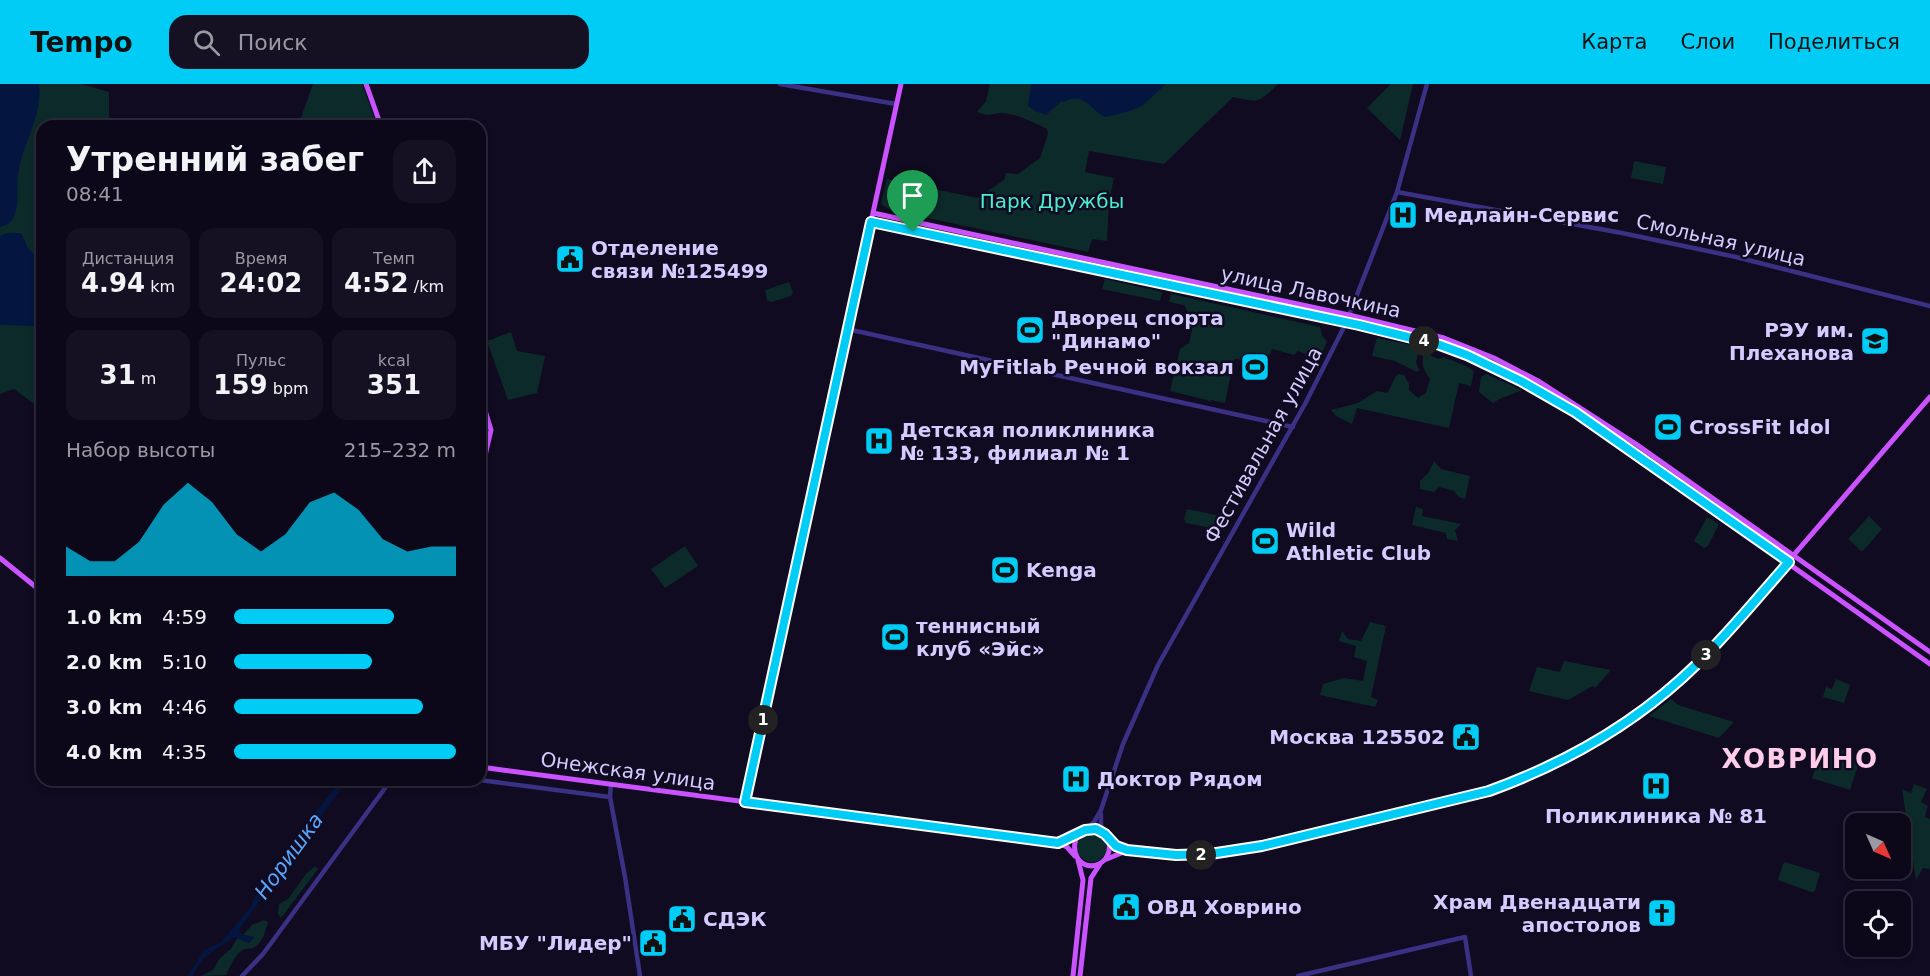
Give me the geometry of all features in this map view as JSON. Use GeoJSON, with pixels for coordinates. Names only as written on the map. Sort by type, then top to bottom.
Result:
{"type":"FeatureCollection","features":[{"type":"Feature","properties":{"kind":"main road"},"geometry":{"type":"LineString","coordinates":[[366,84],[379,120]]}},
{"type":"Feature","properties":{"kind":"main road"},"geometry":{"type":"LineString","coordinates":[[745,802],[901,84]]}},
{"type":"Feature","properties":{"kind":"main road","name":"улица Лавочкина"},"geometry":{"type":"LineString","coordinates":[[873,213],[1349,315],[1428,333],[1470,347],[1525,374],[1579,405],[1930,652]]}},
{"type":"Feature","properties":{"kind":"main road","name":"улица Лавочкина"},"geometry":{"type":"LineString","coordinates":[[871,222],[1346,323],[1440,345],[1467,355],[1521,381],[1575,412],[1930,664]]}},
{"type":"Feature","properties":{"kind":"main road"},"geometry":{"type":"LineString","coordinates":[[1058,843],[1082,831],[1096,829],[1116,846],[1127,850],[1189,855],[1241,850],[1478,794],[1513,782],[1588,746],[1636,715],[1696,665],[1789,562],[1930,397]]}},
{"type":"Feature","properties":{"kind":"main road"},"geometry":{"type":"LineString","coordinates":[[486,414],[491,430],[486,451]]}},
{"type":"Feature","properties":{"kind":"main road"},"geometry":{"type":"LineString","coordinates":[[0,558],[36,587]]}},
{"type":"Feature","properties":{"kind":"main road","name":"Онежская улица"},"geometry":{"type":"LineString","coordinates":[[486,768],[1058,843],[1067,847],[1076,857]]}},
{"type":"Feature","properties":{"kind":"main road"},"geometry":{"type":"LineString","coordinates":[[1072,976],[1083,877],[1074,844],[1082,831]]}},
{"type":"Feature","properties":{"kind":"main road"},"geometry":{"type":"LineString","coordinates":[[1080,976],[1091,878],[1110,852],[1106,836]]}},
{"type":"Feature","properties":{"kind":"main road"},"geometry":{"type":"LineString","coordinates":[[1076,857],[1089,865],[1103,862],[1127,850]]}},
{"type":"Feature","properties":{"kind":"street"},"geometry":{"type":"LineString","coordinates":[[780,84],[896,104]]}},
{"type":"Feature","properties":{"kind":"street","name":"Фестивальная улица"},"geometry":{"type":"LineString","coordinates":[[1082,831],[1094,822],[1101,810],[1123,744],[1151,679],[1293,426],[1346,323],[1397,192],[1427,84]]}},
{"type":"Feature","properties":{"kind":"street","name":"Смольная улица"},"geometry":{"type":"LineString","coordinates":[[1397,192],[1736,257],[1930,306]]}},
{"type":"Feature","properties":{"kind":"street"},"geometry":{"type":"LineString","coordinates":[[847,329],[1293,426]]}},
{"type":"Feature","properties":{"kind":"street"},"geometry":{"type":"LineString","coordinates":[[1566,406],[1571,405],[1570,400]]}},
{"type":"Feature","properties":{"kind":"street"},"geometry":{"type":"LineString","coordinates":[[1575,412],[1573,406],[1579,405]]}},
{"type":"Feature","properties":{"kind":"street"},"geometry":{"type":"LineString","coordinates":[[486,781],[610,797]]}},
{"type":"Feature","properties":{"kind":"street"},"geometry":{"type":"LineString","coordinates":[[611,784],[610,797],[626,876],[640,976]]}},
{"type":"Feature","properties":{"kind":"street"},"geometry":{"type":"LineString","coordinates":[[242,976],[263,954],[386,786]]}},
{"type":"Feature","properties":{"kind":"street","name":"Фестивальная улица"},"geometry":{"type":"LineString","coordinates":[[1101,810],[1101,825],[1106,836]]}},
{"type":"Feature","properties":{"kind":"street"},"geometry":{"type":"LineString","coordinates":[[1298,976],[1465,938],[1471,976]]}},
{"type":"Feature","properties":{"kind":"green space"},"geometry":{"type":"Polygon","coordinates":[[[0,84],[81,84],[109,92],[109,120],[36,120],[36,406],[14,389],[0,394],[0,84]]]}},
{"type":"Feature","properties":{"kind":"green space"},"geometry":{"type":"Polygon","coordinates":[[[313,84],[362,84],[375,120],[300,120],[313,84]]]}},
{"type":"Feature","properties":{"kind":"green space","name":"Парк Дружбы"},"geometry":{"type":"Polygon","coordinates":[[[990,84],[1278,84],[1258,100],[1233,97],[1164,164],[1089,151],[1085,172],[1114,178],[1109,200],[1107,241],[1092,239],[1088,252],[890,210],[881,204],[887,179],[977,198],[1004,180],[1006,173],[1018,174],[1040,158],[1048,134],[1047,129],[1013,115],[1001,113],[988,115],[977,112],[986,101],[990,84]]]}},
{"type":"Feature","properties":{"kind":"green space"},"geometry":{"type":"Polygon","coordinates":[[[1391,84],[1413,84],[1400,140],[1367,108],[1391,84]]]}},
{"type":"Feature","properties":{"kind":"green space"},"geometry":{"type":"Polygon","coordinates":[[[1634,161],[1666,167],[1663,184],[1631,178],[1634,161]]]}},
{"type":"Feature","properties":{"kind":"green space"},"geometry":{"type":"Polygon","coordinates":[[[1105,279],[1162,292],[1160,301],[1102,289],[1105,279]]]}},
{"type":"Feature","properties":{"kind":"green space"},"geometry":{"type":"Polygon","coordinates":[[[789,282],[793,292],[791,296],[771,302],[767,300],[765,290],[789,282]]]}},
{"type":"Feature","properties":{"kind":"green space"},"geometry":{"type":"Polygon","coordinates":[[[1171,294],[1320,327],[1327,342],[1319,359],[1298,351],[1294,355],[1272,349],[1270,355],[1255,353],[1254,360],[1234,359],[1225,403],[1211,400],[1210,402],[1170,391],[1180,349],[1189,343],[1194,321],[1184,305],[1169,302],[1171,294]]]}},
{"type":"Feature","properties":{"kind":"green space"},"geometry":{"type":"Polygon","coordinates":[[[1349,315],[1470,347],[1579,405],[1795,555],[1789,562],[1595,426],[1521,381],[1440,345],[1346,323],[1349,315]]]}},
{"type":"Feature","properties":{"kind":"green space"},"geometry":{"type":"Polygon","coordinates":[[[511,332],[517,351],[545,356],[537,393],[508,400],[487,341],[511,332]]]}},
{"type":"Feature","properties":{"kind":"green space"},"geometry":{"type":"Polygon","coordinates":[[[1377,338],[1420,347],[1416,362],[1419,370],[1417,372],[1395,361],[1372,356],[1377,338]]]}},
{"type":"Feature","properties":{"kind":"green space"},"geometry":{"type":"Polygon","coordinates":[[[1424,352],[1438,359],[1444,357],[1474,371],[1471,386],[1459,383],[1449,428],[1357,408],[1352,424],[1336,416],[1331,410],[1358,403],[1377,391],[1387,393],[1398,374],[1404,375],[1409,384],[1409,390],[1418,398],[1426,393],[1430,379],[1423,366],[1424,352]]]}},
{"type":"Feature","properties":{"kind":"green space"},"geometry":{"type":"Polygon","coordinates":[[[1486,374],[1522,390],[1493,403],[1479,392],[1481,377],[1486,374]]]}},
{"type":"Feature","properties":{"kind":"green space"},"geometry":{"type":"Polygon","coordinates":[[[1434,461],[1441,469],[1470,476],[1465,499],[1459,497],[1454,491],[1439,487],[1434,492],[1420,489],[1420,481],[1429,472],[1434,461]]]}},
{"type":"Feature","properties":{"kind":"green space"},"geometry":{"type":"Polygon","coordinates":[[[1416,507],[1423,509],[1422,516],[1461,524],[1455,530],[1458,541],[1447,539],[1446,533],[1412,525],[1416,507]]]}},
{"type":"Feature","properties":{"kind":"green space"},"geometry":{"type":"Polygon","coordinates":[[[1187,509],[1216,515],[1215,527],[1186,523],[1184,519],[1187,509]]]}},
{"type":"Feature","properties":{"kind":"green space"},"geometry":{"type":"Polygon","coordinates":[[[1869,516],[1882,529],[1861,551],[1848,539],[1869,516]]]}},
{"type":"Feature","properties":{"kind":"green space"},"geometry":{"type":"Polygon","coordinates":[[[1707,517],[1719,524],[1708,546],[1704,548],[1694,541],[1707,517]]]}},
{"type":"Feature","properties":{"kind":"green space"},"geometry":{"type":"Polygon","coordinates":[[[685,546],[698,566],[665,588],[651,569],[685,546]]]}},
{"type":"Feature","properties":{"kind":"green space"},"geometry":{"type":"Polygon","coordinates":[[[1370,622],[1386,626],[1371,697],[1378,700],[1375,707],[1320,695],[1323,684],[1344,678],[1363,681],[1367,661],[1354,657],[1356,646],[1339,641],[1342,631],[1348,639],[1361,641],[1370,622]]]}},
{"type":"Feature","properties":{"kind":"green space"},"geometry":{"type":"Polygon","coordinates":[[[1564,661],[1611,670],[1595,688],[1593,686],[1568,700],[1529,691],[1537,667],[1560,672],[1564,661]]]}},
{"type":"Feature","properties":{"kind":"green space"},"geometry":{"type":"Polygon","coordinates":[[[1836,679],[1850,685],[1844,703],[1823,697],[1826,687],[1832,689],[1836,679]]]}},
{"type":"Feature","properties":{"kind":"green space"},"geometry":{"type":"Polygon","coordinates":[[[1671,699],[1678,705],[1734,722],[1719,738],[1649,716],[1671,699]]]}},
{"type":"Feature","properties":{"kind":"green space"},"geometry":{"type":"Polygon","coordinates":[[[1823,744],[1861,756],[1850,790],[1812,778],[1823,744]]]}},
{"type":"Feature","properties":{"kind":"green space"},"geometry":{"type":"Polygon","coordinates":[[[1914,784],[1927,789],[1921,802],[1928,806],[1925,817],[1930,819],[1930,869],[1923,868],[1916,880],[1911,848],[1911,813],[1906,813],[1902,789],[1911,793],[1914,784]]]}},
{"type":"Feature","properties":{"kind":"green space"},"geometry":{"type":"Polygon","coordinates":[[[1092,832],[1103,836],[1107,847],[1103,858],[1092,862],[1081,858],[1077,847],[1081,836],[1092,832]]]}},
{"type":"Feature","properties":{"kind":"green space"},"geometry":{"type":"Polygon","coordinates":[[[1785,862],[1820,873],[1815,891],[1811,892],[1778,880],[1785,862]]]}},
{"type":"Feature","properties":{"kind":"green space"},"geometry":{"type":"Polygon","coordinates":[[[315,866],[318,869],[281,918],[278,914],[279,904],[288,899],[306,874],[315,866]]]}},
{"type":"Feature","properties":{"kind":"green space"},"geometry":{"type":"Polygon","coordinates":[[[264,920],[268,922],[260,942],[255,947],[239,953],[226,975],[201,976],[213,970],[238,937],[249,943],[254,937],[243,935],[252,925],[264,920]]]}},
{"type":"Feature","properties":{"kind":"water"},"geometry":{"type":"Polygon","coordinates":[[[0,84],[39,84],[39,96],[35,119],[20,164],[16,211],[10,222],[0,227],[0,84]]]}},
{"type":"Feature","properties":{"kind":"water"},"geometry":{"type":"Polygon","coordinates":[[[1031,84],[1166,84],[1142,106],[1105,117],[1086,102],[1076,99],[1062,101],[1046,115],[1035,111],[1028,106],[1031,84]]]}},
{"type":"Feature","properties":{"kind":"water"},"geometry":{"type":"Polygon","coordinates":[[[7,233],[21,233],[29,250],[36,255],[36,327],[0,325],[0,236],[7,233]]]}},
{"type":"Feature","properties":{"kind":"water","name":"Норишка"},"geometry":{"type":"Polygon","coordinates":[[[336,786],[343,786],[239,930],[242,935],[254,937],[249,943],[234,937],[205,958],[193,976],[188,976],[204,950],[221,942],[250,908],[256,895],[292,846],[297,835],[336,786]]]}},
{"type":"Feature","properties":{"kind":"place","name":"Медлайн-Сервис"},"geometry":{"type":"Point","coordinates":[1403,215]}},
{"type":"Feature","properties":{"kind":"place","name":"Отделение связи №125499"},"geometry":{"type":"Point","coordinates":[570,259]}},
{"type":"Feature","properties":{"kind":"place","name":"Дворец спорта \"Динамо\""},"geometry":{"type":"Point","coordinates":[1030,330]}},
{"type":"Feature","properties":{"kind":"place","name":"РЭУ им. Плеханова"},"geometry":{"type":"Point","coordinates":[1875,341]}},
{"type":"Feature","properties":{"kind":"place","name":"MyFitlab Речной вокзал"},"geometry":{"type":"Point","coordinates":[1255,367]}},
{"type":"Feature","properties":{"kind":"place","name":"CrossFit Idol"},"geometry":{"type":"Point","coordinates":[1668,427]}},
{"type":"Feature","properties":{"kind":"place","name":"Детская поликлиника № 133, филиал № 1"},"geometry":{"type":"Point","coordinates":[879,441]}},
{"type":"Feature","properties":{"kind":"place","name":"Wild Athletic Club"},"geometry":{"type":"Point","coordinates":[1265,541]}},
{"type":"Feature","properties":{"kind":"place","name":"Kenga"},"geometry":{"type":"Point","coordinates":[1005,570]}},
{"type":"Feature","properties":{"kind":"place","name":"теннисный клуб «Эйс»"},"geometry":{"type":"Point","coordinates":[895,637]}},
{"type":"Feature","properties":{"kind":"place","name":"Москва 125502"},"geometry":{"type":"Point","coordinates":[1466,737]}},
{"type":"Feature","properties":{"kind":"place","name":"Доктор Рядом"},"geometry":{"type":"Point","coordinates":[1076,779]}},
{"type":"Feature","properties":{"kind":"place","name":"Поликлиника № 81"},"geometry":{"type":"Point","coordinates":[1656,786]}},
{"type":"Feature","properties":{"kind":"place","name":"ОВД Ховрино"},"geometry":{"type":"Point","coordinates":[1126,907]}},
{"type":"Feature","properties":{"kind":"place","name":"Храм Двенадцати апостолов"},"geometry":{"type":"Point","coordinates":[1662,913]}},
{"type":"Feature","properties":{"kind":"place","name":"СДЭК"},"geometry":{"type":"Point","coordinates":[682,919]}},
{"type":"Feature","properties":{"kind":"place","name":"МБУ \"Лидер\""},"geometry":{"type":"Point","coordinates":[653,943]}},
{"type":"Feature","properties":{"kind":"district","name":"ХОВРИНО"},"geometry":{"type":"Point","coordinates":[1800,759]}},
{"type":"Feature","properties":{"kind":"route"},"geometry":{"type":"LineString","coordinates":[[871,222],[913,232],[1359,325],[1440,345],[1467,355],[1521,381],[1575,412],[1789,562],[1696,665],[1636,715],[1588,746],[1551,765],[1489,791],[1262,846],[1189,855],[1129,851],[1116,846],[1105,834],[1092,828],[1058,843],[745,802],[871,222]]}}]}
